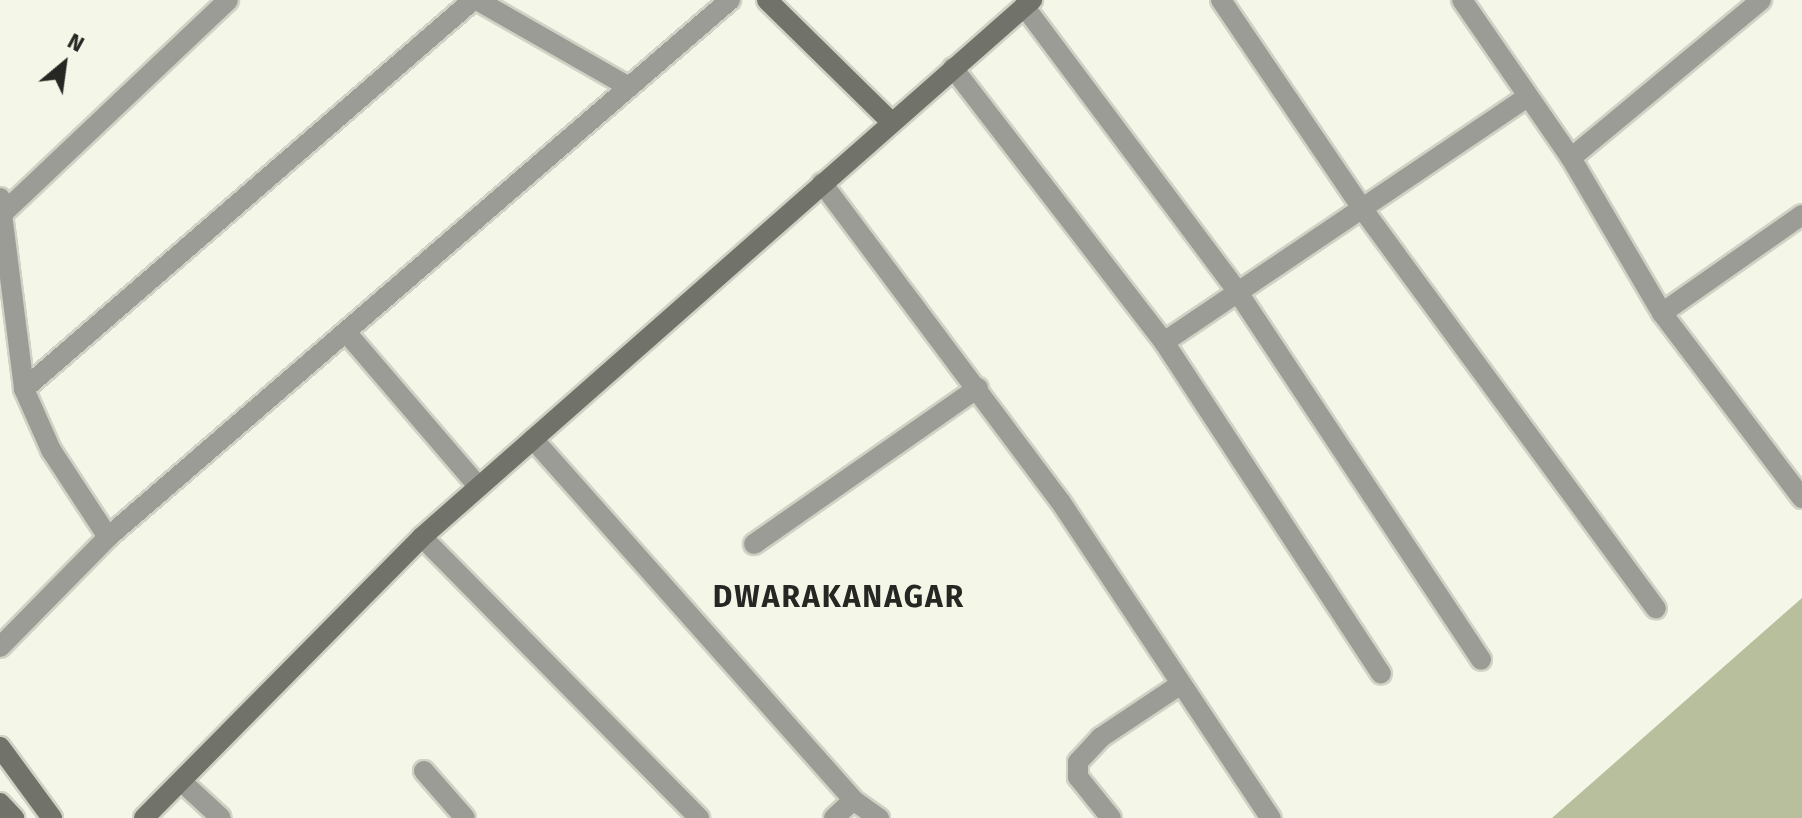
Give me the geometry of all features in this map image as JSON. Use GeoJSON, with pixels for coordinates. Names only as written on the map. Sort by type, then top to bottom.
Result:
{"type":"FeatureCollection","features":[{"type":"Feature","properties":{"kind":"street"},"geometry":{"type":"LineString","coordinates":[[108,537],[51,450],[24,389],[1,206],[228,0]]}},
{"type":"Feature","properties":{"kind":"street"},"geometry":{"type":"LineString","coordinates":[[24,389],[475,0],[629,87]]}},
{"type":"Feature","properties":{"kind":"street"},"geometry":{"type":"LineString","coordinates":[[0,647],[108,537],[730,0]]}},
{"type":"Feature","properties":{"kind":"street"},"geometry":{"type":"LineString","coordinates":[[767,0],[891,122]]}},
{"type":"Feature","properties":{"kind":"street"},"geometry":{"type":"LineString","coordinates":[[1221,0],[1361,207],[1656,608]]}},
{"type":"Feature","properties":{"kind":"street"},"geometry":{"type":"LineString","coordinates":[[1462,0],[1571,158],[1662,313],[1802,498]]}},
{"type":"Feature","properties":{"kind":"street"},"geometry":{"type":"LineString","coordinates":[[1571,158],[1761,0]]}},
{"type":"Feature","properties":{"kind":"street"},"geometry":{"type":"LineString","coordinates":[[144,818],[422,537],[1028,3],[1237,291],[1481,660]]}},
{"type":"Feature","properties":{"kind":"street"},"geometry":{"type":"LineString","coordinates":[[953,68],[1164,342],[1381,673]]}},
{"type":"Feature","properties":{"kind":"street"},"geometry":{"type":"LineString","coordinates":[[1164,342],[1527,97]]}},
{"type":"Feature","properties":{"kind":"street"},"geometry":{"type":"LineString","coordinates":[[822,183],[978,388],[1178,686],[1271,818]]}},
{"type":"Feature","properties":{"kind":"street"},"geometry":{"type":"LineString","coordinates":[[1662,313],[1802,215]]}},
{"type":"Feature","properties":{"kind":"street"},"geometry":{"type":"LineString","coordinates":[[346,332],[479,487]]}},
{"type":"Feature","properties":{"kind":"street"},"geometry":{"type":"LineString","coordinates":[[754,544],[978,388]]}},
{"type":"Feature","properties":{"kind":"street"},"geometry":{"type":"LineString","coordinates":[[533,439],[853,800],[879,818]]}},
{"type":"Feature","properties":{"kind":"street"},"geometry":{"type":"LineString","coordinates":[[422,537],[699,818]]}},
{"type":"Feature","properties":{"kind":"street"},"geometry":{"type":"LineString","coordinates":[[1111,818],[1078,777],[1078,762],[1100,738],[1178,686]]}},
{"type":"Feature","properties":{"kind":"street"},"geometry":{"type":"LineString","coordinates":[[0,747],[52,818]]}},
{"type":"Feature","properties":{"kind":"street"},"geometry":{"type":"LineString","coordinates":[[424,771],[465,818]]}},
{"type":"Feature","properties":{"kind":"street"},"geometry":{"type":"LineString","coordinates":[[181,781],[221,818]]}},
{"type":"Feature","properties":{"kind":"street"},"geometry":{"type":"LineString","coordinates":[[834,818],[853,800]]}},
{"type":"Feature","properties":{"kind":"street"},"geometry":{"type":"LineString","coordinates":[[0,803],[14,818]]}},
{"type":"Feature","properties":{"kind":"green space"},"geometry":{"type":"Polygon","coordinates":[[[1802,598],[1802,818],[1552,818],[1802,598]]]}},
{"type":"Feature","properties":{"kind":"district","name":"DWARAKANAGAR"},"geometry":{"type":"Point","coordinates":[839,597]}}]}
